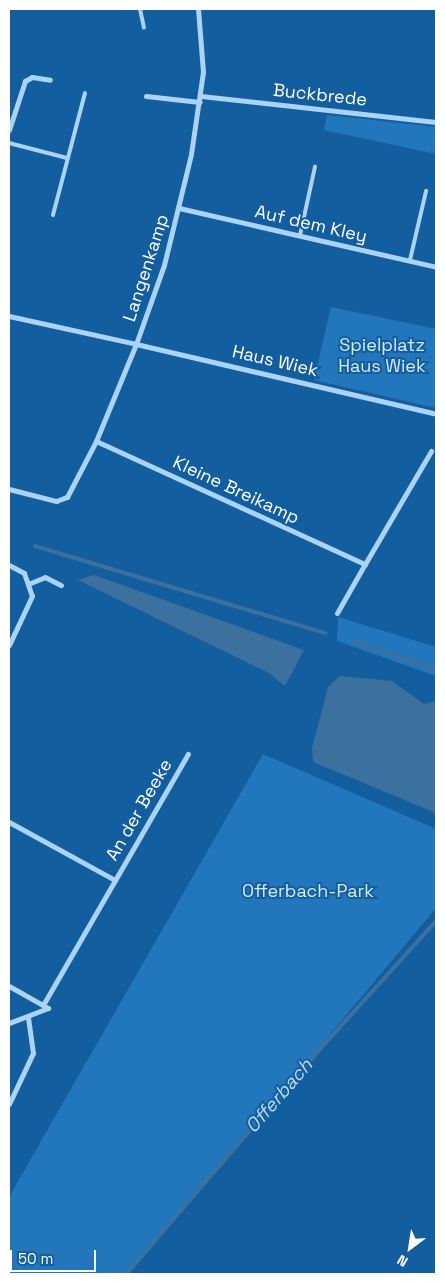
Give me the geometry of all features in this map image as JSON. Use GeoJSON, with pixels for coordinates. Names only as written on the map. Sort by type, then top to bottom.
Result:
{"type":"FeatureCollection","features":[{"type":"Feature","properties":{"kind":"street","name":"Langenkamp"},"geometry":{"type":"LineString","coordinates":[[9,316],[136,344],[180,208],[201,99],[203,40],[198,9]]}},
{"type":"Feature","properties":{"kind":"street"},"geometry":{"type":"LineString","coordinates":[[9,130],[24,81],[32,78],[50,80]]}},
{"type":"Feature","properties":{"kind":"street"},"geometry":{"type":"LineString","coordinates":[[146,96],[201,99]]}},
{"type":"Feature","properties":{"kind":"street","name":"Buckbrede"},"geometry":{"type":"LineString","coordinates":[[201,99],[436,122]]}},
{"type":"Feature","properties":{"kind":"street","name":"Auf dem Kley"},"geometry":{"type":"LineString","coordinates":[[180,208],[436,267]]}},
{"type":"Feature","properties":{"kind":"street"},"geometry":{"type":"LineString","coordinates":[[9,489],[63,501],[71,492],[96,441],[136,344]]}},
{"type":"Feature","properties":{"kind":"street","name":"Haus Wiek"},"geometry":{"type":"LineString","coordinates":[[136,344],[436,414]]}},
{"type":"Feature","properties":{"kind":"street","name":"Kleine Breikamp"},"geometry":{"type":"LineString","coordinates":[[96,441],[365,564]]}},
{"type":"Feature","properties":{"kind":"street"},"geometry":{"type":"LineString","coordinates":[[337,613],[431,451]]}},
{"type":"Feature","properties":{"kind":"street"},"geometry":{"type":"LineString","coordinates":[[9,565],[24,573],[32,596],[9,645]]}},
{"type":"Feature","properties":{"kind":"street"},"geometry":{"type":"LineString","coordinates":[[28,584],[45,577],[61,585]]}},
{"type":"Feature","properties":{"kind":"street","name":"An der Beeke"},"geometry":{"type":"LineString","coordinates":[[9,1024],[48,1008],[43,1005],[188,754]]}},
{"type":"Feature","properties":{"kind":"street","name":"An der Beeke"},"geometry":{"type":"LineString","coordinates":[[9,822],[115,880]]}},
{"type":"Feature","properties":{"kind":"street"},"geometry":{"type":"LineString","coordinates":[[9,986],[43,1005]]}},
{"type":"Feature","properties":{"kind":"street"},"geometry":{"type":"LineString","coordinates":[[9,1104],[33,1053],[28,1017]]}},
{"type":"Feature","properties":{"kind":"lane"},"geometry":{"type":"LineString","coordinates":[[140,9],[144,28]]}},
{"type":"Feature","properties":{"kind":"lane"},"geometry":{"type":"LineString","coordinates":[[52,215],[85,93]]}},
{"type":"Feature","properties":{"kind":"lane"},"geometry":{"type":"LineString","coordinates":[[9,143],[67,158]]}},
{"type":"Feature","properties":{"kind":"lane"},"geometry":{"type":"LineString","coordinates":[[300,235],[315,167]]}},
{"type":"Feature","properties":{"kind":"lane"},"geometry":{"type":"LineString","coordinates":[[410,260],[426,191]]}},
{"type":"Feature","properties":{"kind":"green space"},"geometry":{"type":"Polygon","coordinates":[[[327,115],[436,127],[436,154],[324,130],[327,115]]]}},
{"type":"Feature","properties":{"kind":"green space","name":"Spielplatz Haus Wiek"},"geometry":{"type":"Polygon","coordinates":[[[331,307],[436,329],[436,408],[314,380],[331,307]]]}},
{"type":"Feature","properties":{"kind":"green space"},"geometry":{"type":"Polygon","coordinates":[[[338,617],[436,647],[436,676],[337,641],[338,617]]]}},
{"type":"Feature","properties":{"kind":"green space","name":"Offerbach-Park"},"geometry":{"type":"Polygon","coordinates":[[[263,754],[436,829],[436,908],[129,1274],[9,1274],[9,1197],[263,754]]]}},
{"type":"Feature","properties":{"kind":"shaded area"},"geometry":{"type":"Polygon","coordinates":[[[94,575],[304,650],[285,686],[269,673],[78,580],[94,575]]]}},
{"type":"Feature","properties":{"kind":"shaded area"},"geometry":{"type":"Polygon","coordinates":[[[340,676],[392,681],[424,704],[436,701],[436,813],[313,762],[312,748],[328,687],[340,676]]]}},
{"type":"Feature","properties":{"kind":"waterway"},"geometry":{"type":"LineString","coordinates":[[35,546],[325,633]]}},
{"type":"Feature","properties":{"kind":"waterway"},"geometry":{"type":"LineString","coordinates":[[355,642],[436,670]]}},
{"type":"Feature","properties":{"kind":"waterway","name":"Offerbach"},"geometry":{"type":"LineString","coordinates":[[126,1274],[320,1049],[436,921]]}}]}
